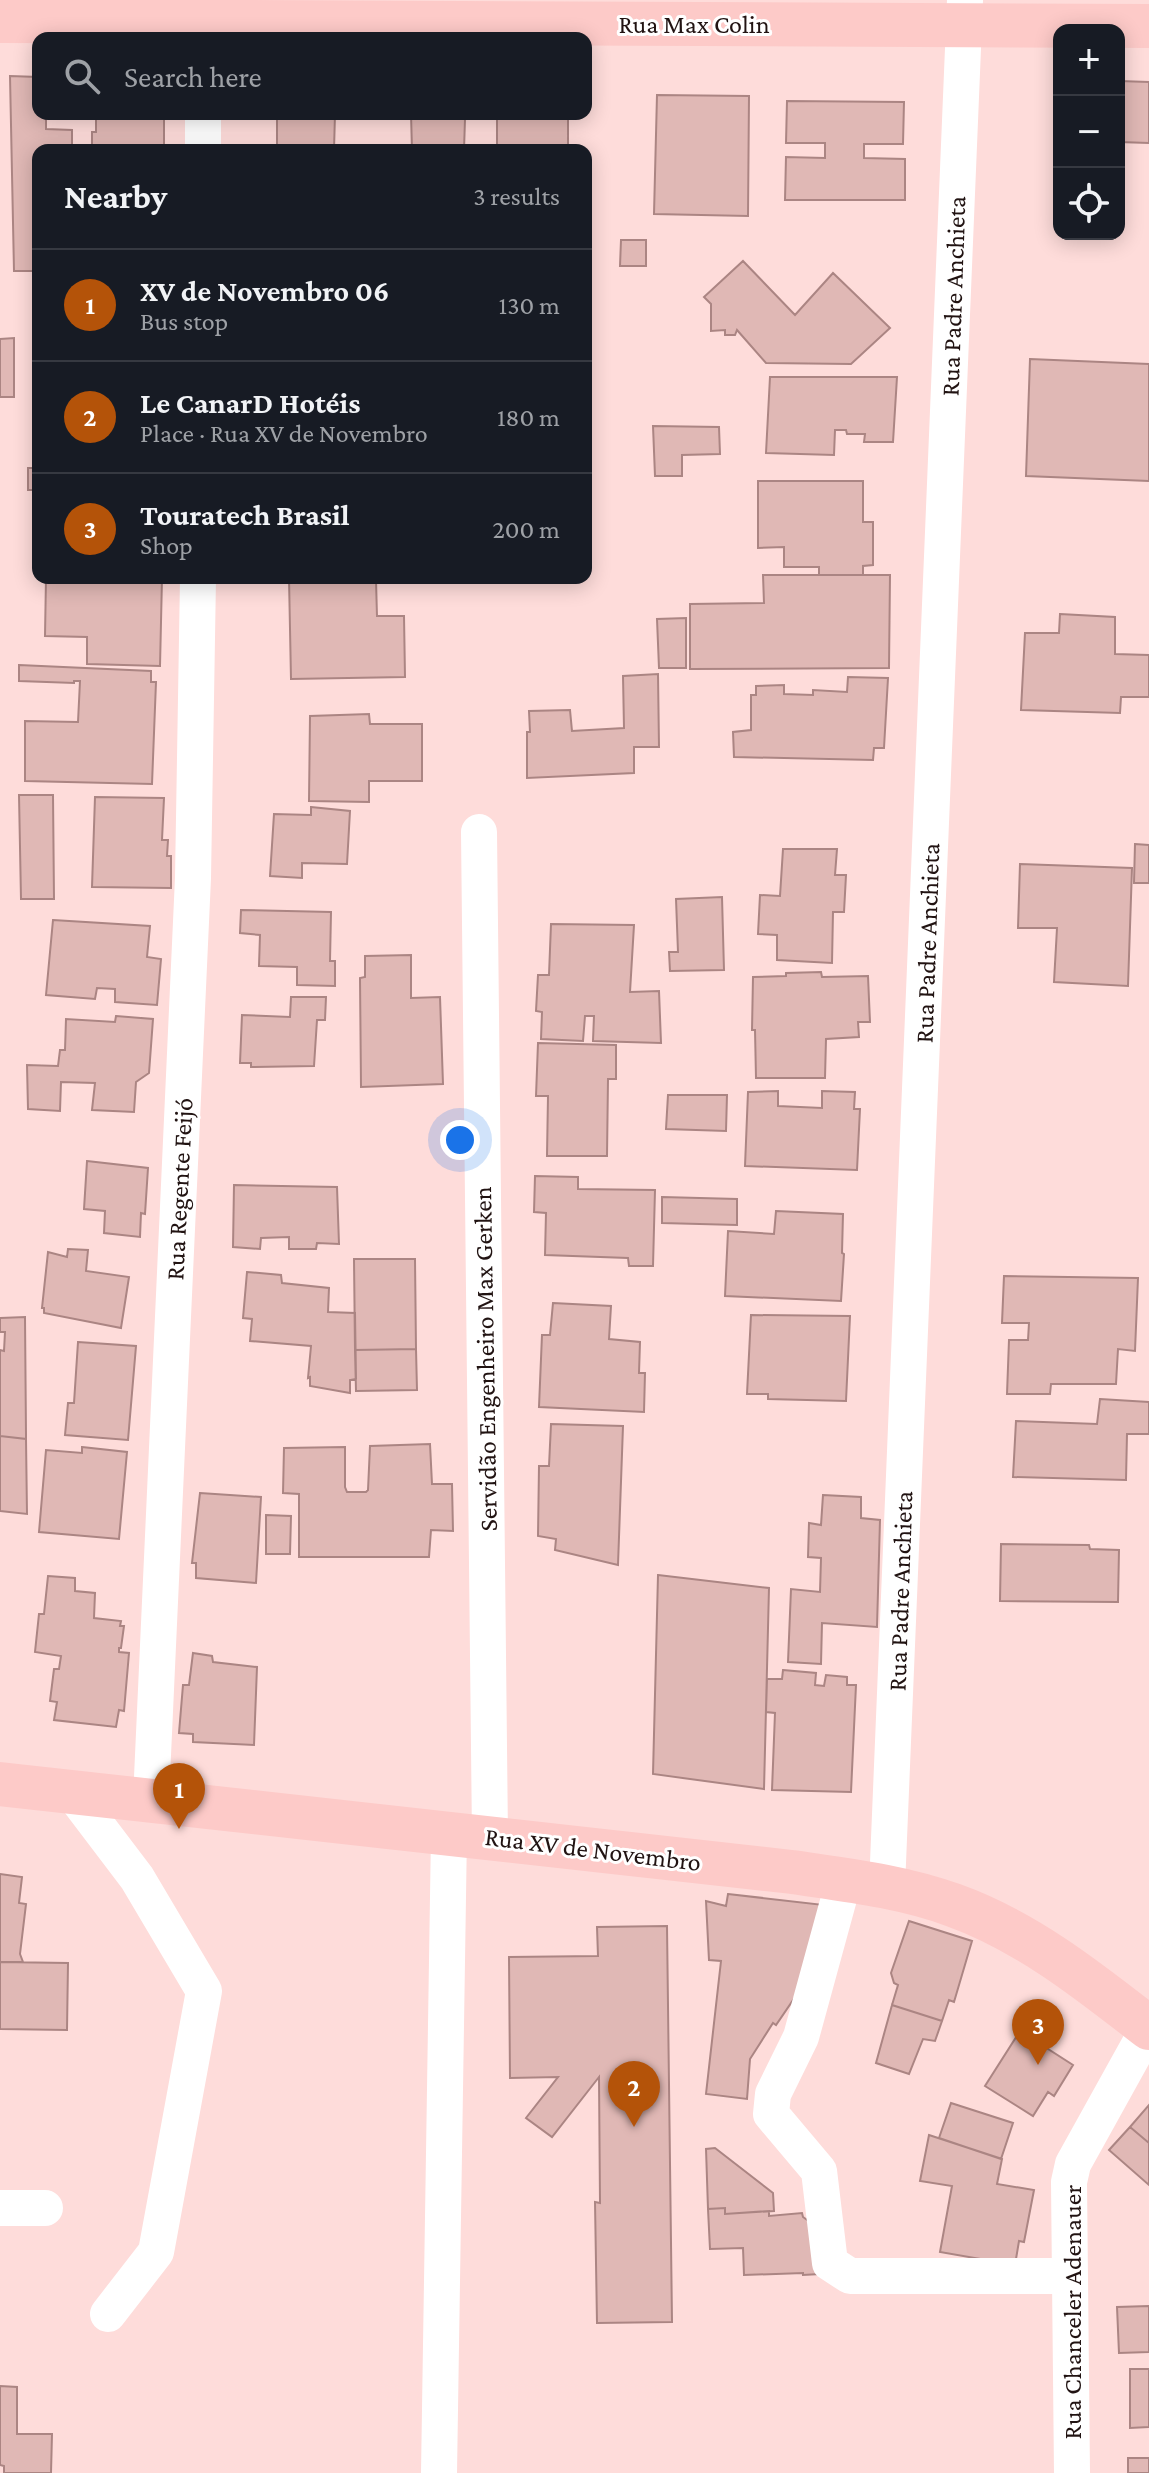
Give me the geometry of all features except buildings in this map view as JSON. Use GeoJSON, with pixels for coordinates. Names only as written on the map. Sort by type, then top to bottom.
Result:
{"type":"FeatureCollection","features":[{"type":"Feature","properties":{"kind":"main road","name":"Rua Max Colin"},"geometry":{"type":"LineString","coordinates":[[0,21],[204,30],[964,13],[1149,26]]}},
{"type":"Feature","properties":{"kind":"main road","name":"Rua XV de Novembro"},"geometry":{"type":"LineString","coordinates":[[0,1784],[470,1835],[887,1887],[952,1904],[998,1924],[1080,1976],[1149,2027]]}},
{"type":"Feature","properties":{"kind":"street","name":"Rua Padre Anchieta"},"geometry":{"type":"LineString","coordinates":[[887,1887],[964,13]]}},
{"type":"Feature","properties":{"kind":"street"},"geometry":{"type":"LineString","coordinates":[[203,120],[203,144]]}},
{"type":"Feature","properties":{"kind":"street","name":"Rua Regente Feijó"},"geometry":{"type":"LineString","coordinates":[[151,1799],[193,878],[198,584]]}},
{"type":"Feature","properties":{"kind":"street","name":"Servidão Engenheiro Max Gerken"},"geometry":{"type":"LineString","coordinates":[[439,2473],[470,1835],[479,832]]}},
{"type":"Feature","properties":{"kind":"street"},"geometry":{"type":"LineString","coordinates":[[71,1791],[137,1878],[204,1991],[156,2252],[108,2314]]}},
{"type":"Feature","properties":{"kind":"street"},"geometry":{"type":"LineString","coordinates":[[844,1880],[801,2037],[773,2094],[771,2114],[819,2171],[830,2263],[850,2276],[1070,2276]]}},
{"type":"Feature","properties":{"kind":"street","name":"Rua Chanceler Adenauer"},"geometry":{"type":"LineString","coordinates":[[1072,2473],[1069,2182],[1073,2164],[1149,2027]]}},
{"type":"Feature","properties":{"kind":"street"},"geometry":{"type":"LineString","coordinates":[[0,2208],[45,2208]]}},
{"type":"Feature","properties":{"kind":"place","name":"XV de Novembro 06"},"geometry":{"type":"Point","coordinates":[179,1829]}},
{"type":"Feature","properties":{"kind":"place","name":"Touratech Brasil"},"geometry":{"type":"Point","coordinates":[1038,2065]}},
{"type":"Feature","properties":{"kind":"place","name":"Le CanarD Hotéis"},"geometry":{"type":"Point","coordinates":[634,2127]}}]}
